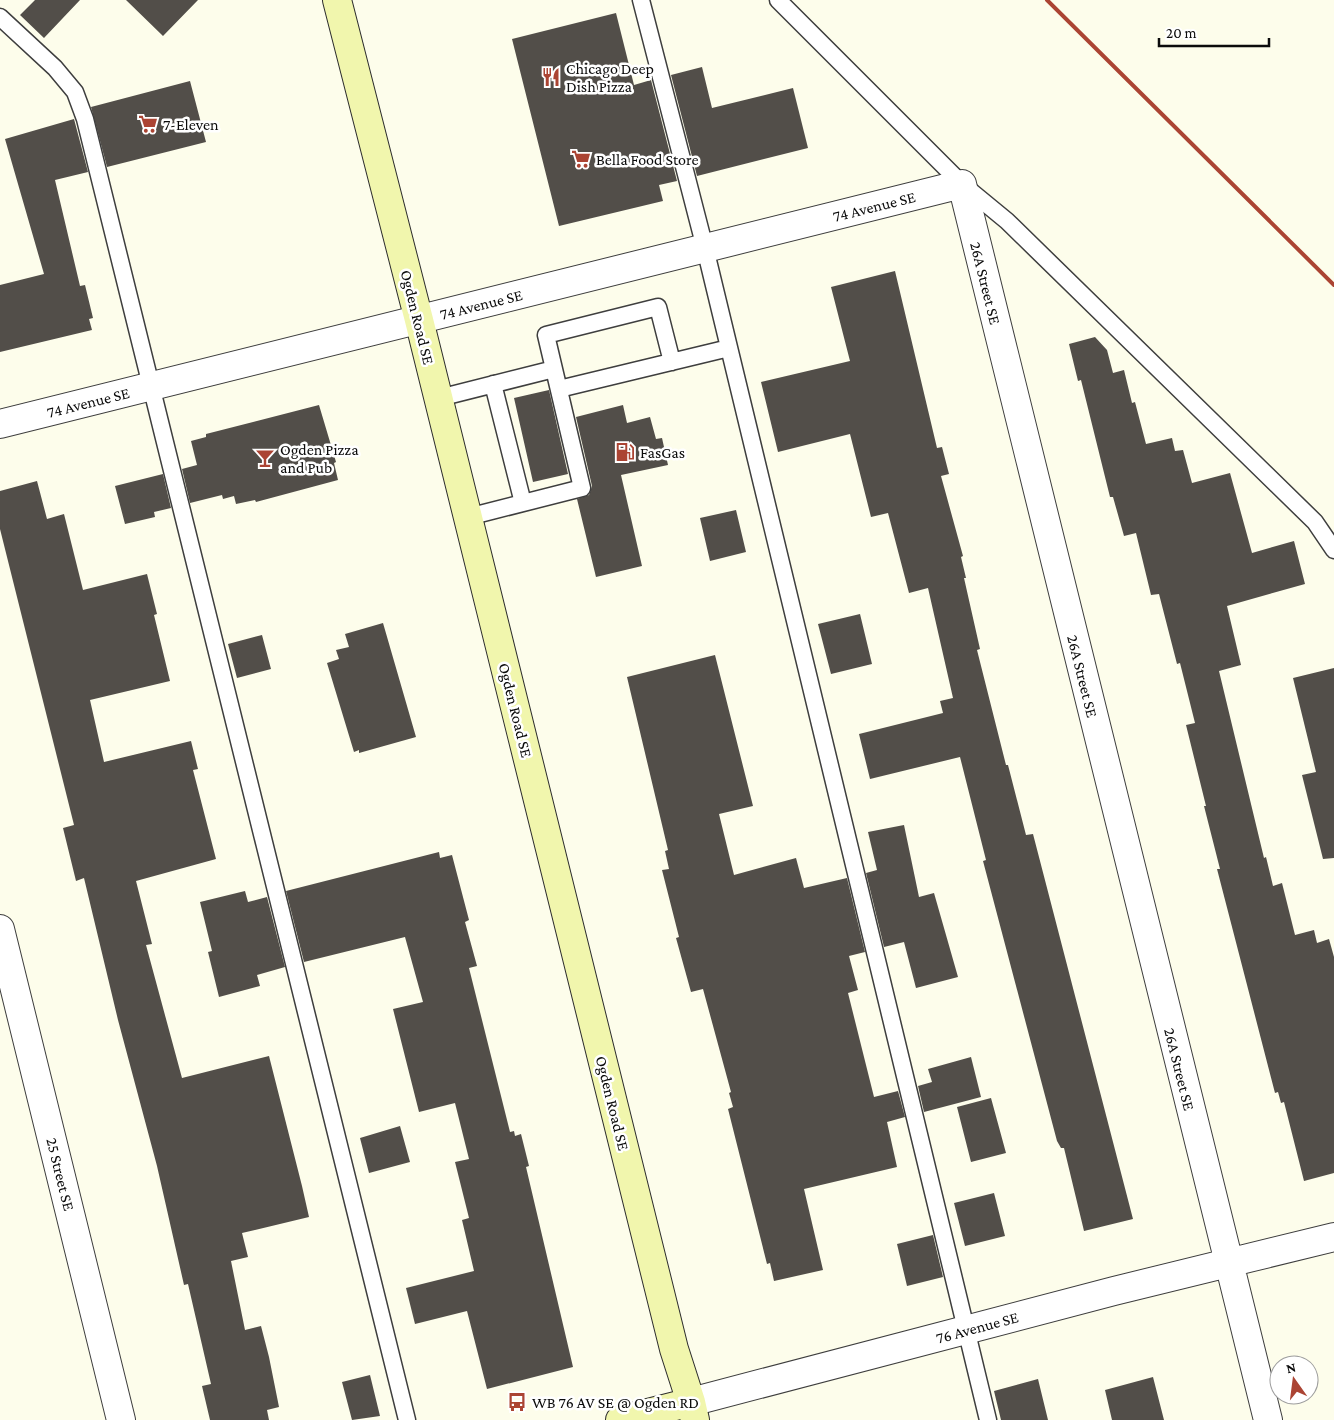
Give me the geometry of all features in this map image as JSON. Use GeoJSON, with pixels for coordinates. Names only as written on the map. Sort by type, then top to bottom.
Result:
{"type":"FeatureCollection","features":[{"type":"Feature","properties":{"kind":"street","name":"Ogden Road SE"},"geometry":{"type":"LineString","coordinates":[[337,0],[439,398],[674,1349],[693,1411]]}},
{"type":"Feature","properties":{"kind":"street","name":"74 Avenue SE"},"geometry":{"type":"LineString","coordinates":[[0,424],[962,184]]}},
{"type":"Feature","properties":{"kind":"street","name":"26A Street SE"},"geometry":{"type":"LineString","coordinates":[[962,184],[1268,1420]]}},
{"type":"Feature","properties":{"kind":"street","name":"25 Street SE"},"geometry":{"type":"LineString","coordinates":[[0,928],[122,1420]]}},
{"type":"Feature","properties":{"kind":"street","name":"76 Avenue SE"},"geometry":{"type":"LineString","coordinates":[[620,1420],[693,1411],[966,1330],[1334,1236]]}},
{"type":"Feature","properties":{"kind":"lane"},"geometry":{"type":"LineString","coordinates":[[642,0],[729,348],[988,1420]]}},
{"type":"Feature","properties":{"kind":"lane"},"geometry":{"type":"LineString","coordinates":[[778,0],[962,184],[1007,221],[1308,515],[1334,550]]}},
{"type":"Feature","properties":{"kind":"lane"},"geometry":{"type":"LineString","coordinates":[[0,17],[55,68],[75,92],[85,119],[407,1420]]}},
{"type":"Feature","properties":{"kind":"lane"},"geometry":{"type":"LineString","coordinates":[[468,518],[582,488],[546,334],[658,307],[672,362]]}},
{"type":"Feature","properties":{"kind":"lane"},"geometry":{"type":"LineString","coordinates":[[559,389],[729,348]]}},
{"type":"Feature","properties":{"kind":"lane"},"geometry":{"type":"LineString","coordinates":[[439,398],[554,370]]}},
{"type":"Feature","properties":{"kind":"lane"},"geometry":{"type":"LineString","coordinates":[[494,384],[523,503]]}},
{"type":"Feature","properties":{"kind":"building"},"geometry":{"type":"Polygon","coordinates":[[[35,0],[80,0],[44,38],[20,15],[35,0]]]}},
{"type":"Feature","properties":{"kind":"building"},"geometry":{"type":"Polygon","coordinates":[[[126,0],[198,0],[163,36],[126,0]]]}},
{"type":"Feature","properties":{"kind":"building"},"geometry":{"type":"Polygon","coordinates":[[[616,13],[634,85],[651,80],[677,181],[659,185],[663,201],[559,226],[512,39],[616,13]]]}},
{"type":"Feature","properties":{"kind":"building"},"geometry":{"type":"Polygon","coordinates":[[[702,67],[712,108],[793,88],[808,148],[697,176],[671,75],[702,67]]]}},
{"type":"Feature","properties":{"kind":"building","name":"7-Eleven"},"geometry":{"type":"Polygon","coordinates":[[[190,81],[206,142],[107,167],[91,107],[190,81]]]}},
{"type":"Feature","properties":{"kind":"building"},"geometry":{"type":"Polygon","coordinates":[[[74,119],[88,172],[55,180],[80,286],[85,285],[93,318],[89,319],[92,330],[0,352],[0,285],[44,274],[5,139],[74,119]]]}},
{"type":"Feature","properties":{"kind":"building"},"geometry":{"type":"Polygon","coordinates":[[[895,271],[937,448],[942,447],[949,474],[941,476],[963,556],[961,557],[966,578],[964,578],[980,649],[977,650],[1026,835],[1033,834],[1133,1219],[1084,1231],[1064,1148],[1061,1148],[1057,1141],[983,861],[986,860],[960,757],[870,779],[859,734],[943,713],[940,701],[953,698],[928,588],[909,593],[888,513],[871,517],[850,434],[778,452],[761,382],[850,361],[831,287],[895,271]]]}},
{"type":"Feature","properties":{"kind":"building"},"geometry":{"type":"Polygon","coordinates":[[[1095,337],[1107,350],[1113,373],[1124,370],[1132,403],[1135,402],[1146,444],[1172,438],[1175,451],[1183,450],[1192,483],[1230,473],[1252,553],[1294,541],[1305,584],[1227,606],[1241,665],[1219,671],[1264,858],[1266,857],[1273,886],[1282,883],[1295,935],[1314,930],[1317,943],[1329,939],[1334,957],[1334,1173],[1304,1181],[1284,1102],[1281,1103],[1278,1092],[1275,1093],[1217,869],[1220,869],[1186,725],[1195,723],[1180,663],[1177,664],[1159,594],[1151,595],[1136,533],[1124,536],[1113,497],[1110,497],[1081,380],[1078,381],[1069,344],[1095,337]]]}},
{"type":"Feature","properties":{"kind":"building"},"geometry":{"type":"Polygon","coordinates":[[[549,390],[568,474],[533,482],[514,398],[549,390]]]}},
{"type":"Feature","properties":{"kind":"building","name":"Ogden Pizza and Pub"},"geometry":{"type":"Polygon","coordinates":[[[319,405],[336,462],[334,463],[338,480],[256,502],[255,500],[236,504],[234,496],[223,499],[222,495],[190,503],[182,469],[197,465],[191,441],[206,437],[206,434],[319,405]]]}},
{"type":"Feature","properties":{"kind":"building"},"geometry":{"type":"Polygon","coordinates":[[[623,405],[627,423],[650,417],[656,439],[662,438],[668,465],[621,475],[642,566],[596,577],[577,499],[589,495],[592,486],[576,417],[623,405]]]}},
{"type":"Feature","properties":{"kind":"building"},"geometry":{"type":"Polygon","coordinates":[[[163,474],[171,508],[154,512],[155,517],[125,524],[115,486],[163,474]]]}},
{"type":"Feature","properties":{"kind":"building"},"geometry":{"type":"Polygon","coordinates":[[[37,481],[47,519],[64,514],[83,590],[147,574],[157,614],[154,615],[170,681],[90,700],[104,762],[191,741],[198,769],[193,770],[216,859],[136,881],[152,944],[146,945],[182,1078],[269,1056],[302,1186],[309,1217],[242,1233],[248,1257],[231,1261],[245,1330],[261,1326],[269,1357],[279,1407],[267,1410],[269,1420],[210,1420],[202,1386],[211,1384],[188,1284],[184,1285],[157,1166],[118,1020],[84,878],[76,881],[63,828],[74,825],[0,529],[0,491],[37,481]]]}},
{"type":"Feature","properties":{"kind":"building"},"geometry":{"type":"Polygon","coordinates":[[[736,510],[746,552],[710,561],[700,518],[736,510]]]}},
{"type":"Feature","properties":{"kind":"building"},"geometry":{"type":"Polygon","coordinates":[[[860,614],[872,664],[831,674],[818,624],[860,614]]]}},
{"type":"Feature","properties":{"kind":"building"},"geometry":{"type":"Polygon","coordinates":[[[383,623],[416,737],[359,753],[359,750],[354,752],[327,663],[339,659],[336,650],[349,647],[345,634],[383,623]]]}},
{"type":"Feature","properties":{"kind":"building"},"geometry":{"type":"Polygon","coordinates":[[[262,635],[271,669],[237,678],[228,644],[262,635]]]}},
{"type":"Feature","properties":{"kind":"building"},"geometry":{"type":"Polygon","coordinates":[[[715,655],[753,806],[719,814],[734,875],[796,858],[804,888],[847,878],[865,952],[849,956],[858,990],[848,993],[874,1097],[898,1091],[905,1117],[887,1122],[897,1167],[804,1189],[823,1270],[774,1281],[770,1263],[767,1264],[728,1109],[733,1107],[729,1093],[731,1092],[703,989],[691,992],[676,938],[679,937],[662,870],[669,869],[665,851],[668,850],[627,677],[715,655]]]}},
{"type":"Feature","properties":{"kind":"building"},"geometry":{"type":"Polygon","coordinates":[[[1334,668],[1334,858],[1323,859],[1302,775],[1316,772],[1293,678],[1334,668]]]}},
{"type":"Feature","properties":{"kind":"building"},"geometry":{"type":"Polygon","coordinates":[[[904,825],[919,897],[934,893],[958,977],[916,988],[904,942],[884,947],[866,873],[877,870],[868,832],[904,825]]]}},
{"type":"Feature","properties":{"kind":"building"},"geometry":{"type":"Polygon","coordinates":[[[439,852],[440,858],[452,855],[469,920],[465,922],[477,966],[469,968],[510,1132],[514,1131],[515,1136],[521,1134],[529,1166],[526,1167],[573,1367],[487,1389],[467,1311],[415,1324],[406,1288],[474,1271],[462,1220],[469,1218],[455,1162],[469,1159],[455,1103],[419,1112],[393,1009],[423,1002],[405,937],[304,962],[286,891],[439,852]]]}},
{"type":"Feature","properties":{"kind":"building"},"geometry":{"type":"Polygon","coordinates":[[[245,891],[248,902],[267,897],[285,967],[257,975],[260,986],[219,997],[208,952],[212,951],[200,902],[245,891]]]}},
{"type":"Feature","properties":{"kind":"building"},"geometry":{"type":"Polygon","coordinates":[[[971,1057],[981,1097],[924,1112],[918,1086],[932,1082],[928,1069],[971,1057]]]}},
{"type":"Feature","properties":{"kind":"building"},"geometry":{"type":"Polygon","coordinates":[[[991,1098],[1006,1153],[971,1162],[957,1107],[991,1098]]]}},
{"type":"Feature","properties":{"kind":"building"},"geometry":{"type":"Polygon","coordinates":[[[400,1126],[410,1162],[369,1173],[360,1138],[400,1126]]]}},
{"type":"Feature","properties":{"kind":"building"},"geometry":{"type":"Polygon","coordinates":[[[994,1193],[1005,1236],[965,1246],[954,1203],[994,1193]]]}},
{"type":"Feature","properties":{"kind":"building"},"geometry":{"type":"Polygon","coordinates":[[[933,1235],[943,1277],[907,1286],[897,1244],[933,1235]]]}},
{"type":"Feature","properties":{"kind":"building"},"geometry":{"type":"Polygon","coordinates":[[[370,1375],[380,1416],[352,1420],[342,1382],[370,1375]]]}},
{"type":"Feature","properties":{"kind":"building"},"geometry":{"type":"Polygon","coordinates":[[[1153,1377],[1164,1420],[1112,1420],[1105,1390],[1153,1377]]]}},
{"type":"Feature","properties":{"kind":"building"},"geometry":{"type":"Polygon","coordinates":[[[1038,1379],[1048,1420],[1001,1420],[994,1391],[1038,1379]]]}},
{"type":"Feature","properties":{"kind":"railway"},"geometry":{"type":"LineString","coordinates":[[1047,0],[1334,285]]}},
{"type":"Feature","properties":{"kind":"place","name":"Chicago Deep Dish Pizza"},"geometry":{"type":"Point","coordinates":[551,77]}},
{"type":"Feature","properties":{"kind":"place","name":"7-Eleven"},"geometry":{"type":"Point","coordinates":[148,124]}},
{"type":"Feature","properties":{"kind":"place","name":"Bella Food Store"},"geometry":{"type":"Point","coordinates":[581,159]}},
{"type":"Feature","properties":{"kind":"place","name":"FasGas"},"geometry":{"type":"Point","coordinates":[625,452]}},
{"type":"Feature","properties":{"kind":"place","name":"Ogden Pizza and Pub"},"geometry":{"type":"Point","coordinates":[265,458]}},
{"type":"Feature","properties":{"kind":"place","name":"WB 76 AV SE @ Ogden RD"},"geometry":{"type":"Point","coordinates":[517,1402]}}]}
